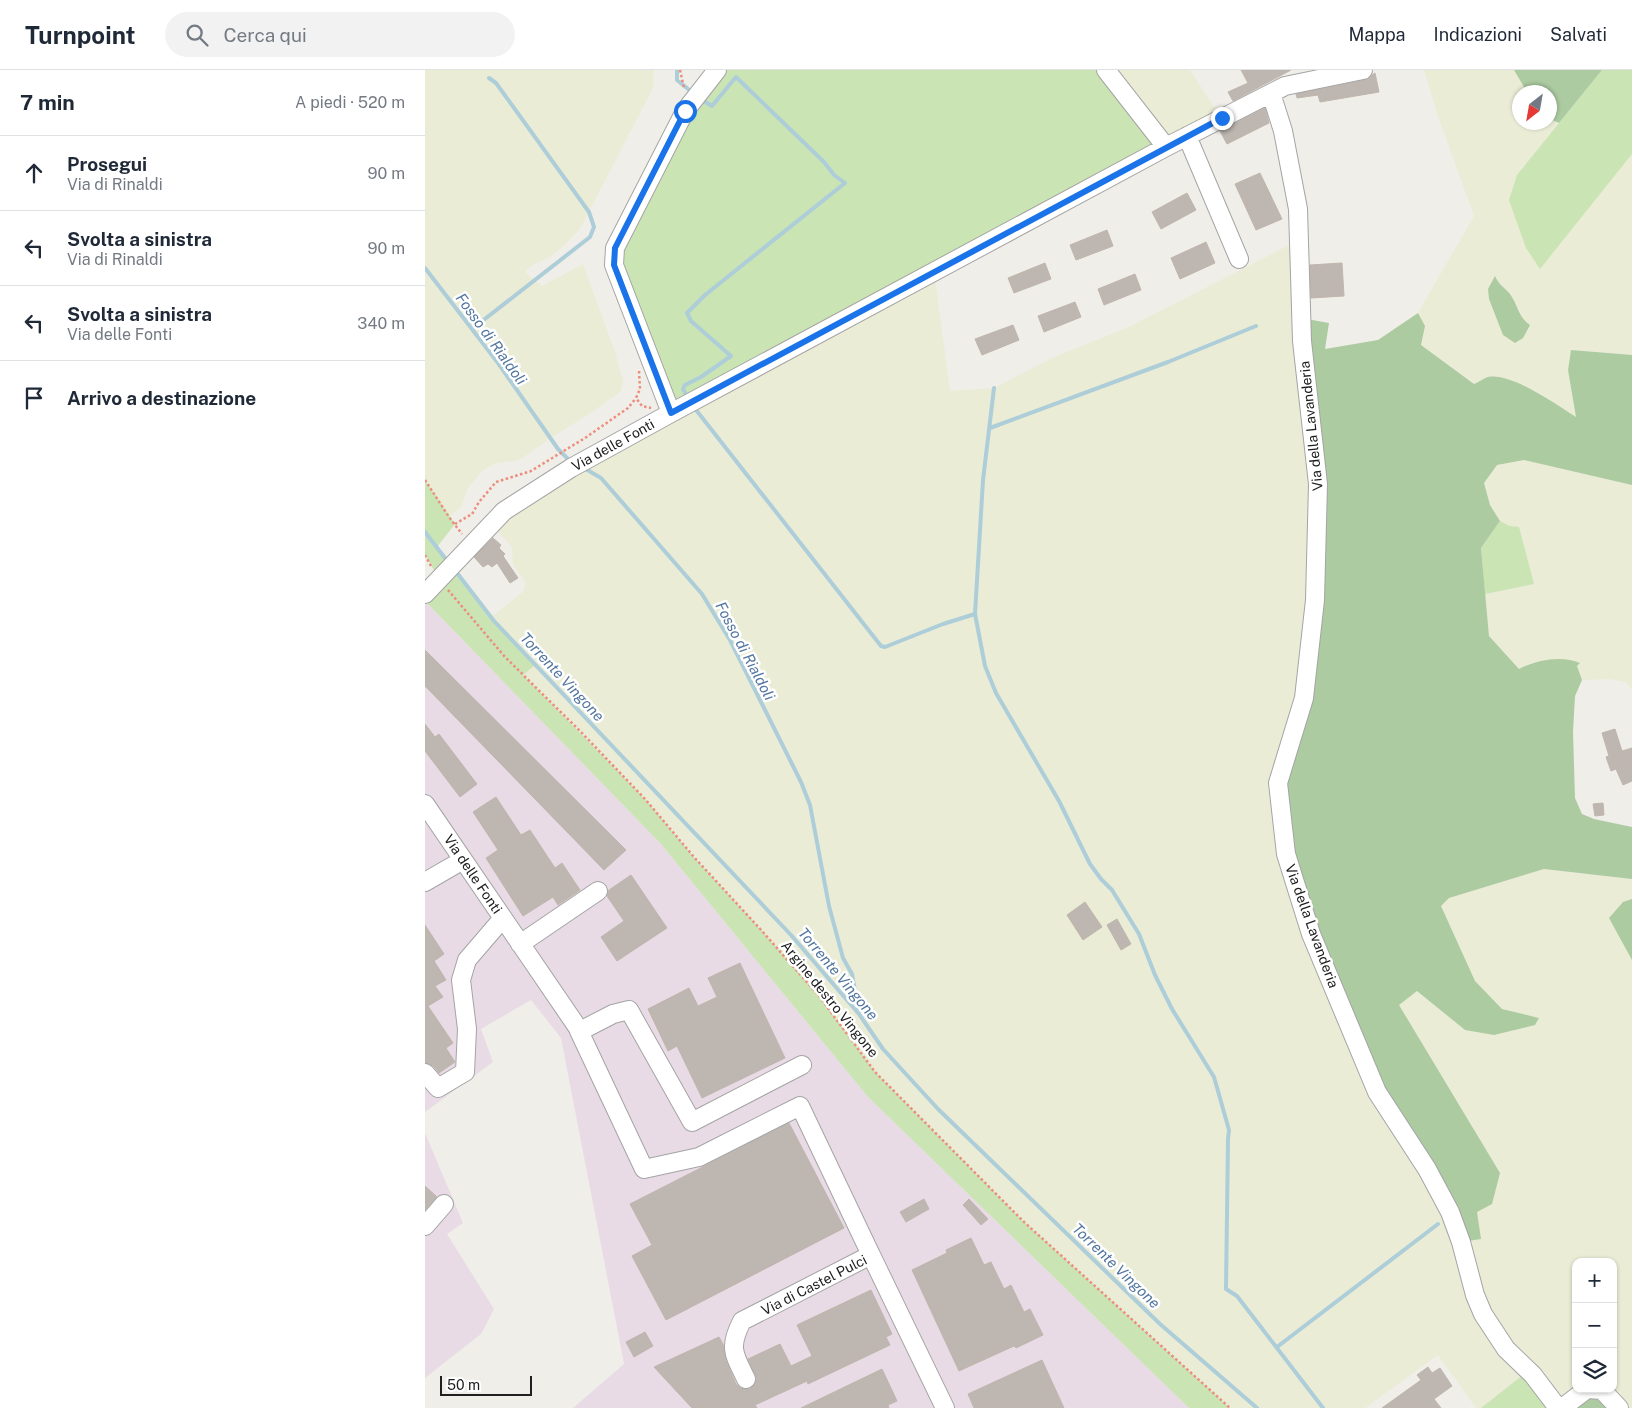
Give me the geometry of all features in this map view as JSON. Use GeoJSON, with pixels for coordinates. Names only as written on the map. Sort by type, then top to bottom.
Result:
{"type":"FeatureCollection","features":[{"type":"Feature","properties":{"kind":"street"},"geometry":{"type":"LineString","coordinates":[[669,409],[614,265],[615,248],[685,111],[717,70]]}},
{"type":"Feature","properties":{"kind":"street"},"geometry":{"type":"LineString","coordinates":[[1105,70],[1166,147]]}},
{"type":"Feature","properties":{"kind":"street","name":"Via delle Fonti"},"geometry":{"type":"LineString","coordinates":[[425,594],[504,511],[669,409],[1285,86],[1363,70]]}},
{"type":"Feature","properties":{"kind":"street","name":"Via della Lavanderia"},"geometry":{"type":"LineString","coordinates":[[1271,93],[1283,131],[1298,210],[1302,341],[1319,484],[1315,600],[1304,698],[1277,783],[1286,854],[1311,934],[1377,1092],[1427,1169],[1450,1212],[1483,1314],[1506,1349],[1533,1375],[1560,1408]]}},
{"type":"Feature","properties":{"kind":"street"},"geometry":{"type":"LineString","coordinates":[[1187,136],[1239,259]]}},
{"type":"Feature","properties":{"kind":"street","name":"Via delle Fonti"},"geometry":{"type":"LineString","coordinates":[[425,804],[579,1030],[644,1170],[699,1157],[800,1106],[871,1255]]}},
{"type":"Feature","properties":{"kind":"street"},"geometry":{"type":"LineString","coordinates":[[425,882],[463,860]]}},
{"type":"Feature","properties":{"kind":"street"},"geometry":{"type":"LineString","coordinates":[[520,944],[598,891]]}},
{"type":"Feature","properties":{"kind":"street"},"geometry":{"type":"LineString","coordinates":[[425,1073],[438,1088],[465,1072],[467,1029],[461,980],[467,960],[503,918]]}},
{"type":"Feature","properties":{"kind":"street"},"geometry":{"type":"LineString","coordinates":[[579,1030],[613,1014],[629,1010],[692,1122],[802,1065]]}},
{"type":"Feature","properties":{"kind":"street"},"geometry":{"type":"LineString","coordinates":[[425,1226],[444,1204]]}},
{"type":"Feature","properties":{"kind":"street","name":"Via di Castel Pulci"},"geometry":{"type":"LineString","coordinates":[[746,1379],[733,1350],[736,1333],[741,1322],[871,1255],[945,1408]]}},
{"type":"Feature","properties":{"kind":"street"},"geometry":{"type":"LineString","coordinates":[[1560,1408],[1587,1390],[1603,1390],[1619,1408]]}},
{"type":"Feature","properties":{"kind":"path"},"geometry":{"type":"LineString","coordinates":[[680,70],[684,88]]}},
{"type":"Feature","properties":{"kind":"path"},"geometry":{"type":"LineString","coordinates":[[455,524],[472,514],[483,496],[496,482],[531,471],[585,438],[628,408],[640,389],[638,368]]}},
{"type":"Feature","properties":{"kind":"path"},"geometry":{"type":"LineString","coordinates":[[636,398],[642,406],[669,409]]}},
{"type":"Feature","properties":{"kind":"path"},"geometry":{"type":"LineString","coordinates":[[425,480],[471,545]]}},
{"type":"Feature","properties":{"kind":"path","name":"Argine destro Vingone"},"geometry":{"type":"LineString","coordinates":[[441,577],[505,657],[645,799],[694,857],[819,996],[875,1072],[1024,1222],[1230,1408]]}},
{"type":"Feature","properties":{"kind":"shaded area"},"geometry":{"type":"Polygon","coordinates":[[[425,601],[661,844],[868,1097],[1189,1408],[573,1408],[624,1364],[561,1038],[531,1000],[481,1029],[493,1062],[425,1112],[425,601]]]}},
{"type":"Feature","properties":{"kind":"shaded area"},"geometry":{"type":"Polygon","coordinates":[[[425,1133],[463,1223],[447,1234],[494,1309],[481,1334],[425,1378],[425,1133]]]}},
{"type":"Feature","properties":{"kind":"green space"},"geometry":{"type":"Polygon","coordinates":[[[425,70],[654,70],[653,88],[581,227],[566,244],[550,257],[531,266],[525,272],[542,286],[583,264],[615,352],[623,381],[621,391],[519,460],[496,463],[482,471],[468,488],[461,507],[449,517],[425,480],[425,70]]]}},
{"type":"Feature","properties":{"kind":"green space"},"geometry":{"type":"Polygon","coordinates":[[[716,70],[1105,70],[1166,147],[671,413],[615,248],[716,70]]]}},
{"type":"Feature","properties":{"kind":"green space"},"geometry":{"type":"Polygon","coordinates":[[[1106,70],[1190,70],[1222,119],[1166,147],[1106,70]]]}},
{"type":"Feature","properties":{"kind":"green space"},"geometry":{"type":"Polygon","coordinates":[[[1424,70],[1514,70],[1523,85],[1512,85],[1512,130],[1553,130],[1517,175],[1540,269],[1632,154],[1632,355],[1571,350],[1568,370],[1576,417],[1534,390],[1488,377],[1475,384],[1421,345],[1425,326],[1418,313],[1474,216],[1439,119],[1424,70]],[[1496,280],[1497,320],[1524,321],[1511,295],[1496,280]]]}},
{"type":"Feature","properties":{"kind":"green space"},"geometry":{"type":"Polygon","coordinates":[[[1514,70],[1602,70],[1559,123],[1557,122],[1557,85],[1523,85],[1514,70]]]}},
{"type":"Feature","properties":{"kind":"green space"},"geometry":{"type":"Polygon","coordinates":[[[1602,70],[1632,70],[1632,154],[1540,269],[1526,248],[1509,200],[1517,175],[1553,130],[1557,130],[1557,126],[1602,70]]]}},
{"type":"Feature","properties":{"kind":"green space"},"geometry":{"type":"Polygon","coordinates":[[[1299,240],[1315,600],[1278,783],[1477,1212],[1500,1173],[1398,1005],[1417,991],[1465,1030],[1538,1018],[1502,1009],[1475,981],[1441,906],[1449,898],[1544,869],[1632,879],[1632,899],[1623,902],[1625,944],[1632,960],[1632,1408],[1562,1408],[1528,1371],[1481,1408],[1476,1408],[1438,1355],[1365,1408],[1230,1408],[1024,1222],[875,1072],[819,996],[645,799],[523,675],[535,665],[491,617],[523,592],[526,583],[513,564],[512,547],[491,524],[504,511],[934,271],[950,391],[994,388],[1052,358],[1129,327],[1299,240]]]}},
{"type":"Feature","properties":{"kind":"green space"},"geometry":{"type":"Polygon","coordinates":[[[1495,276],[1513,298],[1521,315],[1530,325],[1523,338],[1515,343],[1503,335],[1489,299],[1488,289],[1495,276]]]}},
{"type":"Feature","properties":{"kind":"green space"},"geometry":{"type":"Polygon","coordinates":[[[1418,313],[1425,326],[1421,345],[1474,384],[1488,377],[1509,379],[1546,398],[1576,417],[1568,370],[1571,350],[1632,355],[1632,485],[1524,460],[1497,465],[1484,483],[1490,505],[1500,521],[1481,548],[1489,636],[1519,669],[1533,663],[1557,659],[1580,663],[1577,666],[1582,680],[1575,696],[1573,732],[1575,798],[1582,814],[1594,819],[1632,827],[1632,879],[1544,869],[1449,898],[1441,906],[1475,981],[1502,1009],[1539,1018],[1535,1025],[1494,1035],[1465,1030],[1417,991],[1399,1005],[1500,1173],[1492,1204],[1477,1212],[1481,1239],[1461,1242],[1377,1092],[1311,934],[1278,783],[1315,600],[1301,318],[1329,323],[1325,349],[1378,340],[1418,313]]]}},
{"type":"Feature","properties":{"kind":"green space"},"geometry":{"type":"Polygon","coordinates":[[[1524,460],[1632,485],[1632,690],[1626,682],[1609,679],[1582,680],[1577,666],[1580,664],[1531,663],[1519,669],[1489,636],[1485,594],[1534,584],[1510,526],[1500,521],[1490,505],[1484,483],[1497,465],[1524,460]]]}},
{"type":"Feature","properties":{"kind":"green space"},"geometry":{"type":"Polygon","coordinates":[[[425,480],[455,524],[437,547],[494,621],[535,665],[523,675],[645,799],[694,857],[819,996],[875,1072],[1024,1222],[1230,1408],[1189,1408],[868,1097],[661,844],[425,601],[439,579],[425,555],[425,480]]]}},
{"type":"Feature","properties":{"kind":"green space"},"geometry":{"type":"Polygon","coordinates":[[[1500,521],[1510,526],[1519,527],[1534,584],[1485,594],[1481,548],[1500,521]]]}},
{"type":"Feature","properties":{"kind":"green space"},"geometry":{"type":"Polygon","coordinates":[[[1632,899],[1632,960],[1609,918],[1623,902],[1632,899]]]}},
{"type":"Feature","properties":{"kind":"green space"},"geometry":{"type":"Polygon","coordinates":[[[1528,1371],[1558,1408],[1481,1408],[1528,1371]]]}},
{"type":"Feature","properties":{"kind":"green space"},"geometry":{"type":"Polygon","coordinates":[[[1582,1393],[1594,1393],[1619,1408],[1562,1408],[1582,1393]]]}},
{"type":"Feature","properties":{"kind":"building"},"geometry":{"type":"Polygon","coordinates":[[[1241,70],[1291,70],[1233,101],[1228,92],[1248,83],[1241,70]]]}},
{"type":"Feature","properties":{"kind":"building"},"geometry":{"type":"Polygon","coordinates":[[[1375,73],[1379,92],[1320,102],[1318,95],[1297,98],[1296,94],[1365,80],[1375,73]]]}},
{"type":"Feature","properties":{"kind":"building"},"geometry":{"type":"Polygon","coordinates":[[[1265,108],[1269,123],[1227,144],[1220,131],[1265,108]]]}},
{"type":"Feature","properties":{"kind":"building"},"geometry":{"type":"Polygon","coordinates":[[[1260,173],[1282,219],[1256,230],[1235,184],[1260,173]]]}},
{"type":"Feature","properties":{"kind":"building"},"geometry":{"type":"Polygon","coordinates":[[[1187,193],[1196,210],[1161,229],[1152,212],[1187,193]]]}},
{"type":"Feature","properties":{"kind":"building"},"geometry":{"type":"Polygon","coordinates":[[[1107,230],[1113,246],[1076,260],[1070,245],[1107,230]]]}},
{"type":"Feature","properties":{"kind":"building"},"geometry":{"type":"Polygon","coordinates":[[[1206,242],[1215,263],[1180,279],[1171,258],[1206,242]]]}},
{"type":"Feature","properties":{"kind":"building"},"geometry":{"type":"Polygon","coordinates":[[[1045,263],[1051,279],[1014,293],[1008,278],[1045,263]]]}},
{"type":"Feature","properties":{"kind":"building"},"geometry":{"type":"Polygon","coordinates":[[[1342,263],[1344,296],[1311,298],[1310,265],[1342,263]]]}},
{"type":"Feature","properties":{"kind":"building"},"geometry":{"type":"Polygon","coordinates":[[[1135,274],[1141,290],[1104,305],[1098,289],[1135,274]]]}},
{"type":"Feature","properties":{"kind":"building"},"geometry":{"type":"Polygon","coordinates":[[[1075,302],[1081,317],[1044,332],[1038,316],[1075,302]]]}},
{"type":"Feature","properties":{"kind":"building"},"geometry":{"type":"Polygon","coordinates":[[[1013,325],[1019,340],[982,355],[975,339],[1013,325]]]}},
{"type":"Feature","properties":{"kind":"building"},"geometry":{"type":"Polygon","coordinates":[[[493,538],[501,545],[499,548],[505,554],[503,556],[518,578],[510,583],[497,563],[492,567],[488,564],[483,567],[474,557],[493,538]]]}},
{"type":"Feature","properties":{"kind":"building"},"geometry":{"type":"Polygon","coordinates":[[[425,650],[626,850],[604,870],[425,686],[425,650]]]}},
{"type":"Feature","properties":{"kind":"building"},"geometry":{"type":"Polygon","coordinates":[[[425,724],[435,737],[439,734],[477,784],[460,797],[425,751],[425,724]]]}},
{"type":"Feature","properties":{"kind":"building"},"geometry":{"type":"Polygon","coordinates":[[[1615,729],[1622,751],[1632,748],[1632,781],[1623,785],[1616,769],[1611,771],[1606,757],[1609,756],[1602,733],[1615,729]]]}},
{"type":"Feature","properties":{"kind":"building"},"geometry":{"type":"Polygon","coordinates":[[[496,797],[521,835],[530,830],[555,868],[562,863],[580,890],[558,905],[553,897],[523,916],[486,858],[498,850],[473,812],[496,797]]]}},
{"type":"Feature","properties":{"kind":"building"},"geometry":{"type":"Polygon","coordinates":[[[1603,803],[1604,815],[1595,816],[1593,804],[1603,803]]]}},
{"type":"Feature","properties":{"kind":"building"},"geometry":{"type":"Polygon","coordinates":[[[631,875],[667,928],[617,961],[601,937],[624,921],[607,896],[609,890],[631,875]]]}},
{"type":"Feature","properties":{"kind":"building"},"geometry":{"type":"Polygon","coordinates":[[[1085,902],[1102,927],[1083,940],[1067,915],[1085,902]]]}},
{"type":"Feature","properties":{"kind":"building"},"geometry":{"type":"Polygon","coordinates":[[[1117,919],[1131,944],[1121,950],[1107,925],[1117,919]]]}},
{"type":"Feature","properties":{"kind":"building"},"geometry":{"type":"Polygon","coordinates":[[[425,925],[444,954],[434,961],[446,980],[435,986],[443,997],[428,1006],[453,1043],[446,1048],[455,1062],[439,1073],[433,1066],[425,1063],[425,925]]]}},
{"type":"Feature","properties":{"kind":"building"},"geometry":{"type":"Polygon","coordinates":[[[740,963],[785,1058],[702,1098],[677,1046],[668,1051],[648,1009],[689,988],[698,1006],[717,997],[708,978],[740,963]]]}},
{"type":"Feature","properties":{"kind":"building"},"geometry":{"type":"Polygon","coordinates":[[[789,1123],[844,1228],[666,1320],[632,1256],[652,1245],[630,1204],[789,1123]]]}},
{"type":"Feature","properties":{"kind":"building"},"geometry":{"type":"Polygon","coordinates":[[[425,1186],[437,1197],[425,1210],[425,1186]]]}},
{"type":"Feature","properties":{"kind":"building"},"geometry":{"type":"Polygon","coordinates":[[[924,1199],[929,1209],[906,1222],[900,1212],[924,1199]]]}},
{"type":"Feature","properties":{"kind":"building"},"geometry":{"type":"Polygon","coordinates":[[[969,1199],[988,1219],[981,1225],[963,1205],[969,1199]]]}},
{"type":"Feature","properties":{"kind":"building"},"geometry":{"type":"Polygon","coordinates":[[[971,1238],[984,1265],[991,1262],[1004,1289],[1011,1285],[1024,1312],[1030,1309],[1043,1335],[959,1371],[912,1270],[947,1253],[946,1250],[971,1238]]]}},
{"type":"Feature","properties":{"kind":"building"},"geometry":{"type":"Polygon","coordinates":[[[871,1290],[892,1334],[886,1337],[890,1345],[808,1384],[807,1381],[755,1405],[757,1408],[692,1408],[654,1367],[719,1337],[723,1344],[726,1361],[736,1384],[741,1388],[750,1389],[757,1379],[748,1359],[780,1344],[791,1366],[812,1356],[797,1325],[871,1290]]]}},
{"type":"Feature","properties":{"kind":"building"},"geometry":{"type":"Polygon","coordinates":[[[645,1332],[653,1346],[634,1357],[626,1342],[645,1332]]]}},
{"type":"Feature","properties":{"kind":"building"},"geometry":{"type":"Polygon","coordinates":[[[1042,1360],[1064,1408],[974,1408],[968,1394],[1042,1360]]]}},
{"type":"Feature","properties":{"kind":"building"},"geometry":{"type":"Polygon","coordinates":[[[1428,1367],[1432,1373],[1440,1368],[1452,1386],[1434,1399],[1441,1408],[1382,1408],[1421,1380],[1417,1375],[1428,1367]]]}},
{"type":"Feature","properties":{"kind":"building"},"geometry":{"type":"Polygon","coordinates":[[[882,1369],[897,1401],[888,1405],[889,1408],[801,1408],[882,1369]]]}},
{"type":"Feature","properties":{"kind":"waterway"},"geometry":{"type":"LineString","coordinates":[[677,70],[677,80],[693,93]]}},
{"type":"Feature","properties":{"kind":"waterway"},"geometry":{"type":"LineString","coordinates":[[688,398],[683,389],[685,385],[701,377],[731,356],[691,321],[687,313],[705,295],[845,183],[834,175],[824,162],[736,77],[712,106],[700,99]]}},
{"type":"Feature","properties":{"kind":"waterway"},"geometry":{"type":"LineString","coordinates":[[472,329],[590,237],[594,227],[589,212],[496,83],[489,78]]}},
{"type":"Feature","properties":{"kind":"waterway","name":"Fosso di Rialdoli"},"geometry":{"type":"LineString","coordinates":[[425,268],[498,363],[558,449],[571,462]]}},
{"type":"Feature","properties":{"kind":"waterway"},"geometry":{"type":"LineString","coordinates":[[990,428],[1168,362],[1256,326]]}},
{"type":"Feature","properties":{"kind":"waterway"},"geometry":{"type":"LineString","coordinates":[[994,388],[983,480],[975,614],[985,666],[996,693],[1059,801],[1090,864],[1112,890],[1139,934],[1155,975],[1172,1009],[1214,1077],[1229,1130],[1226,1289],[1237,1296],[1323,1408]]}},
{"type":"Feature","properties":{"kind":"waterway"},"geometry":{"type":"LineString","coordinates":[[693,406],[881,646],[885,647],[943,624],[975,614]]}},
{"type":"Feature","properties":{"kind":"waterway","name":"Fosso di Rialdoli"},"geometry":{"type":"LineString","coordinates":[[584,468],[601,478],[702,594],[730,640],[801,782],[810,805],[829,906],[843,958],[852,974],[859,1013]]}},
{"type":"Feature","properties":{"kind":"waterway","name":"Torrente Vingone"},"geometry":{"type":"LineString","coordinates":[[425,532],[448,562]]}},
{"type":"Feature","properties":{"kind":"waterway","name":"Torrente Vingone"},"geometry":{"type":"LineString","coordinates":[[454,569],[494,621],[791,935],[859,1014],[883,1049],[938,1109],[1160,1324],[1257,1408]]}},
{"type":"Feature","properties":{"kind":"waterway"},"geometry":{"type":"LineString","coordinates":[[1277,1347],[1438,1224]]}},
{"type":"Feature","properties":{"kind":"route"},"geometry":{"type":"LineString","coordinates":[[685,111],[615,248],[614,265],[671,413],[1222,118]]}}]}
